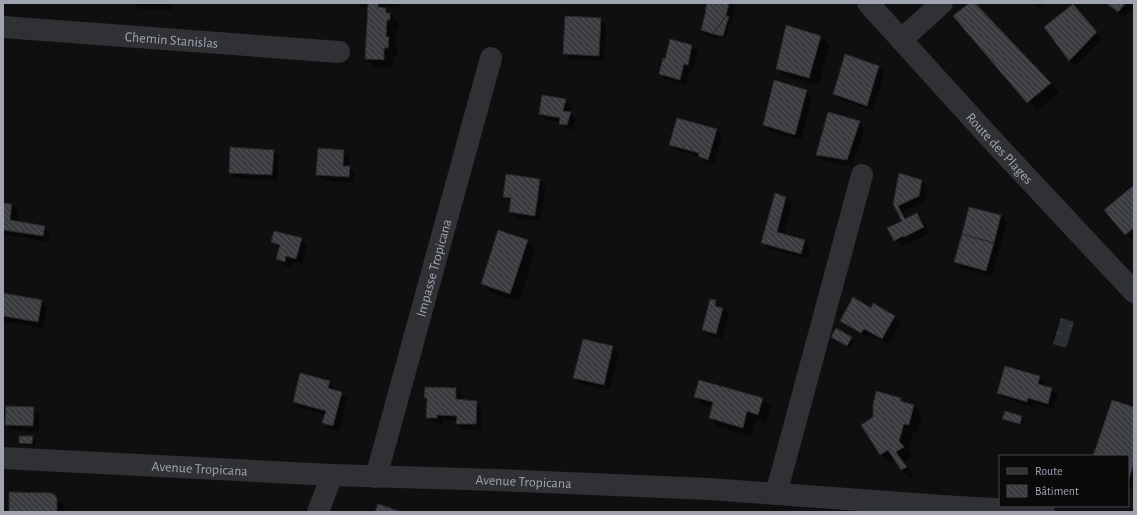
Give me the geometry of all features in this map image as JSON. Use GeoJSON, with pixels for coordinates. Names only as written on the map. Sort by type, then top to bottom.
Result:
{"type":"FeatureCollection","features":[{"type":"Feature","properties":{"kind":"street","name":"Route des Plages"},"geometry":{"type":"LineString","coordinates":[[868,3],[993,141],[1134,292]]}},
{"type":"Feature","properties":{"kind":"street"},"geometry":{"type":"LineString","coordinates":[[901,40],[942,3]]}},
{"type":"Feature","properties":{"kind":"street","name":"Chemin Stanislas"},"geometry":{"type":"LineString","coordinates":[[3,27],[339,52]]}},
{"type":"Feature","properties":{"kind":"street","name":"Impasse Tropicana"},"geometry":{"type":"LineString","coordinates":[[376,477],[492,58]]}},
{"type":"Feature","properties":{"kind":"street"},"geometry":{"type":"LineString","coordinates":[[776,494],[862,175]]}},
{"type":"Feature","properties":{"kind":"street","name":"Avenue Tropicana"},"geometry":{"type":"LineString","coordinates":[[3,458],[332,475],[497,480],[776,494],[916,508],[1044,512]]}},
{"type":"Feature","properties":{"kind":"street"},"geometry":{"type":"LineString","coordinates":[[318,512],[332,475]]}},
{"type":"Feature","properties":{"kind":"water"},"geometry":{"type":"Polygon","coordinates":[[[1061,318],[1074,322],[1066,348],[1053,344],[1061,318]]]}},
{"type":"Feature","properties":{"kind":"building"},"geometry":{"type":"Polygon","coordinates":[[[360,3],[380,3],[378,4],[378,7],[386,8],[386,13],[390,13],[390,20],[387,20],[386,37],[389,37],[388,48],[384,48],[384,60],[365,59],[368,4],[360,3]]]}},
{"type":"Feature","properties":{"kind":"building"},"geometry":{"type":"Polygon","coordinates":[[[707,3],[729,3],[726,16],[713,34],[701,30],[707,3]]]}},
{"type":"Feature","properties":{"kind":"building"},"geometry":{"type":"Polygon","coordinates":[[[969,3],[975,3],[1051,83],[1027,103],[953,16],[969,3]]]}},
{"type":"Feature","properties":{"kind":"building"},"geometry":{"type":"Polygon","coordinates":[[[1106,3],[1126,3],[1118,12],[1106,3]]]}},
{"type":"Feature","properties":{"kind":"building"},"geometry":{"type":"Polygon","coordinates":[[[1073,4],[1097,32],[1069,61],[1044,27],[1073,4]]]}},
{"type":"Feature","properties":{"kind":"building"},"geometry":{"type":"Polygon","coordinates":[[[565,16],[601,18],[599,56],[563,54],[565,16]]]}},
{"type":"Feature","properties":{"kind":"building"},"geometry":{"type":"Polygon","coordinates":[[[726,16],[729,16],[723,36],[713,34],[726,16]]]}},
{"type":"Feature","properties":{"kind":"building"},"geometry":{"type":"Polygon","coordinates":[[[786,25],[821,36],[809,78],[776,69],[786,25]]]}},
{"type":"Feature","properties":{"kind":"building"},"geometry":{"type":"Polygon","coordinates":[[[670,39],[692,45],[688,65],[684,64],[680,80],[659,74],[663,58],[665,59],[670,39]]]}},
{"type":"Feature","properties":{"kind":"building"},"geometry":{"type":"Polygon","coordinates":[[[845,54],[879,66],[867,106],[833,94],[845,54]]]}},
{"type":"Feature","properties":{"kind":"building"},"geometry":{"type":"Polygon","coordinates":[[[774,80],[807,90],[795,135],[763,125],[774,80]]]}},
{"type":"Feature","properties":{"kind":"building"},"geometry":{"type":"Polygon","coordinates":[[[542,95],[566,99],[563,111],[571,112],[567,125],[559,124],[560,118],[539,114],[542,95]]]}},
{"type":"Feature","properties":{"kind":"building"},"geometry":{"type":"Polygon","coordinates":[[[828,112],[860,121],[847,160],[816,155],[828,112]]]}},
{"type":"Feature","properties":{"kind":"building"},"geometry":{"type":"Polygon","coordinates":[[[677,118],[717,129],[708,160],[698,156],[699,153],[669,145],[677,118]]]}},
{"type":"Feature","properties":{"kind":"building"},"geometry":{"type":"Polygon","coordinates":[[[230,147],[274,150],[272,175],[229,173],[230,147]]]}},
{"type":"Feature","properties":{"kind":"building"},"geometry":{"type":"Polygon","coordinates":[[[318,148],[344,150],[343,166],[350,166],[349,177],[316,175],[318,148]]]}},
{"type":"Feature","properties":{"kind":"building"},"geometry":{"type":"Polygon","coordinates":[[[899,173],[922,180],[919,196],[898,206],[905,219],[917,213],[924,227],[894,241],[887,228],[902,221],[893,204],[899,173]]]}},
{"type":"Feature","properties":{"kind":"building"},"geometry":{"type":"Polygon","coordinates":[[[506,174],[540,179],[535,216],[509,212],[511,198],[503,197],[506,174]]]}},
{"type":"Feature","properties":{"kind":"building"},"geometry":{"type":"Polygon","coordinates":[[[1134,185],[1134,228],[1125,235],[1104,210],[1134,185]]]}},
{"type":"Feature","properties":{"kind":"building"},"geometry":{"type":"Polygon","coordinates":[[[775,193],[786,197],[777,232],[805,240],[801,254],[761,243],[775,193]]]}},
{"type":"Feature","properties":{"kind":"building"},"geometry":{"type":"Polygon","coordinates":[[[3,203],[12,204],[10,220],[45,226],[43,236],[3,230],[3,203]]]}},
{"type":"Feature","properties":{"kind":"building"},"geometry":{"type":"Polygon","coordinates":[[[969,207],[1001,215],[994,243],[962,234],[969,207]]]}},
{"type":"Feature","properties":{"kind":"building"},"geometry":{"type":"Polygon","coordinates":[[[498,230],[528,240],[510,294],[481,284],[498,230]]]}},
{"type":"Feature","properties":{"kind":"building"},"geometry":{"type":"Polygon","coordinates":[[[274,231],[302,238],[296,259],[286,256],[285,262],[276,259],[280,245],[271,242],[274,231]]]}},
{"type":"Feature","properties":{"kind":"building"},"geometry":{"type":"Polygon","coordinates":[[[962,234],[994,243],[986,271],[954,262],[962,234]]]}},
{"type":"Feature","properties":{"kind":"building"},"geometry":{"type":"Polygon","coordinates":[[[3,293],[42,300],[38,322],[3,316],[3,293]]]}},
{"type":"Feature","properties":{"kind":"building"},"geometry":{"type":"Polygon","coordinates":[[[853,297],[871,308],[873,303],[895,316],[882,339],[864,329],[861,333],[840,321],[853,297]]]}},
{"type":"Feature","properties":{"kind":"building"},"geometry":{"type":"Polygon","coordinates":[[[710,299],[716,300],[715,306],[723,308],[716,334],[702,330],[710,299]]]}},
{"type":"Feature","properties":{"kind":"building"},"geometry":{"type":"Polygon","coordinates":[[[836,328],[852,337],[847,346],[831,337],[836,328]]]}},
{"type":"Feature","properties":{"kind":"building"},"geometry":{"type":"Polygon","coordinates":[[[583,339],[613,346],[604,385],[573,378],[583,339]]]}},
{"type":"Feature","properties":{"kind":"building"},"geometry":{"type":"Polygon","coordinates":[[[1005,366],[1040,376],[1038,384],[1052,388],[1048,404],[1028,398],[1027,402],[997,393],[1005,366]]]}},
{"type":"Feature","properties":{"kind":"building"},"geometry":{"type":"Polygon","coordinates":[[[300,373],[330,381],[328,388],[342,392],[333,426],[322,423],[326,411],[293,402],[300,373]]]}},
{"type":"Feature","properties":{"kind":"building"},"geometry":{"type":"Polygon","coordinates":[[[699,380],[763,398],[758,415],[747,411],[743,428],[709,418],[713,402],[694,397],[699,380]]]}},
{"type":"Feature","properties":{"kind":"building"},"geometry":{"type":"Polygon","coordinates":[[[425,387],[456,388],[456,399],[477,401],[476,424],[456,424],[457,416],[437,415],[437,418],[426,418],[427,398],[424,398],[425,387]]]}},
{"type":"Feature","properties":{"kind":"building"},"geometry":{"type":"Polygon","coordinates":[[[876,391],[901,398],[901,401],[914,405],[909,425],[904,424],[899,441],[904,447],[896,452],[907,467],[901,470],[888,450],[880,455],[861,425],[873,417],[873,405],[876,391]]]}},
{"type":"Feature","properties":{"kind":"building"},"geometry":{"type":"Polygon","coordinates":[[[1112,400],[1134,407],[1134,463],[1129,479],[1129,455],[1093,455],[1112,400]]]}},
{"type":"Feature","properties":{"kind":"building"},"geometry":{"type":"Polygon","coordinates":[[[6,406],[34,407],[33,426],[5,425],[6,406]]]}},
{"type":"Feature","properties":{"kind":"building"},"geometry":{"type":"Polygon","coordinates":[[[1005,411],[1022,416],[1020,424],[1002,419],[1005,411]]]}},
{"type":"Feature","properties":{"kind":"building"},"geometry":{"type":"Polygon","coordinates":[[[19,436],[33,436],[32,444],[19,443],[19,436]]]}},
{"type":"Feature","properties":{"kind":"building"},"geometry":{"type":"Polygon","coordinates":[[[9,492],[51,493],[55,495],[57,499],[57,512],[9,512],[9,492]]]}},
{"type":"Feature","properties":{"kind":"building"},"geometry":{"type":"Polygon","coordinates":[[[378,504],[402,512],[375,512],[378,504]]]}}]}
